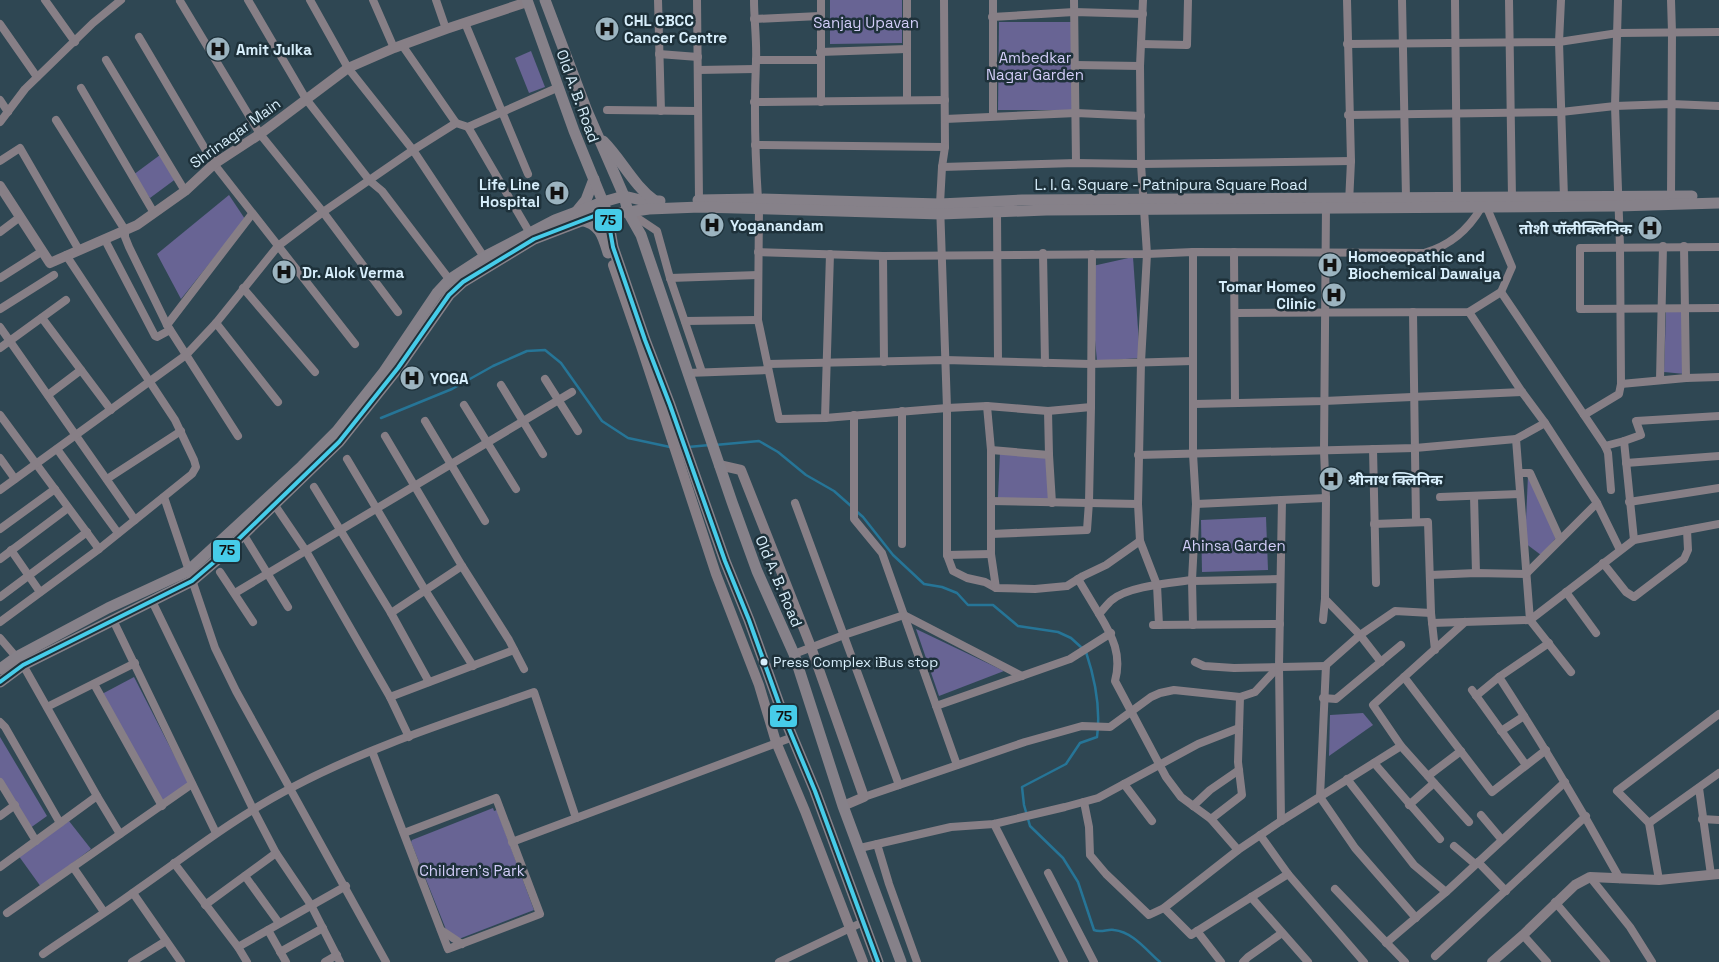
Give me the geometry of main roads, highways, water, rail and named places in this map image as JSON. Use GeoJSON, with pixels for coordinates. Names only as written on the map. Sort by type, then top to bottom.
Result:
{"type":"FeatureCollection","features":[{"type":"Feature","properties":{"kind":"main road","name":"Old A. B. Road"},"geometry":{"type":"LineString","coordinates":[[545,0],[597,134],[624,196],[628,212],[641,235],[718,465],[757,570],[794,654],[843,806],[901,962]]}},
{"type":"Feature","properties":{"kind":"main road","name":"Old A. B. Road"},"geometry":{"type":"LineString","coordinates":[[527,1],[607,213]]}},
{"type":"Feature","properties":{"kind":"main road"},"geometry":{"type":"LineString","coordinates":[[597,134],[611,149],[640,188],[655,201]]}},
{"type":"Feature","properties":{"kind":"main road"},"geometry":{"type":"LineString","coordinates":[[578,216],[594,179]]}},
{"type":"Feature","properties":{"kind":"main road"},"geometry":{"type":"LineString","coordinates":[[0,669],[152,601],[190,576],[336,439],[437,294],[453,284],[484,257],[578,216],[603,202],[624,196]]}},
{"type":"Feature","properties":{"kind":"main road","name":"L. I. G. Square - Patnipura Square Road"},"geometry":{"type":"LineString","coordinates":[[624,196],[655,201],[700,200],[758,204],[996,212],[1143,205],[1349,204],[1484,208],[1618,202],[1719,203]]}},
{"type":"Feature","properties":{"kind":"main road","name":"L. I. G. Square - Patnipura Square Road"},"geometry":{"type":"LineString","coordinates":[[1349,204],[1406,198],[1564,198],[1618,202],[1671,196],[1719,196]]}},
{"type":"Feature","properties":{"kind":"main road","name":"L. I. G. Square - Patnipura Square Road"},"geometry":{"type":"LineString","coordinates":[[940,209],[1022,200],[1143,205]]}},
{"type":"Feature","properties":{"kind":"main road","name":"L. I. G. Square - Patnipura Square Road"},"geometry":{"type":"LineString","coordinates":[[578,216],[628,212],[649,208],[700,207],[745,209],[758,204]]}},
{"type":"Feature","properties":{"kind":"main road"},"geometry":{"type":"LineString","coordinates":[[607,213],[616,264]]}},
{"type":"Feature","properties":{"kind":"main road"},"geometry":{"type":"LineString","coordinates":[[578,216],[599,228],[616,264],[688,473],[750,620],[782,712],[815,791],[878,962]]}},
{"type":"Feature","properties":{"kind":"main road"},"geometry":{"type":"LineString","coordinates":[[453,284],[463,282],[532,236]]}},
{"type":"Feature","properties":{"kind":"main road"},"geometry":{"type":"LineString","coordinates":[[0,682],[20,661],[108,608],[190,576]]}},
{"type":"Feature","properties":{"kind":"main road"},"geometry":{"type":"LineString","coordinates":[[108,608],[113,620]]}},
{"type":"Feature","properties":{"kind":"waterway"},"geometry":{"type":"LineString","coordinates":[[381,418],[452,389],[493,366],[527,351],[545,350],[561,363],[602,421],[628,438],[670,447]]}},
{"type":"Feature","properties":{"kind":"waterway"},"geometry":{"type":"LineString","coordinates":[[715,445],[759,441],[778,452],[806,475],[834,491],[851,506]]}},
{"type":"Feature","properties":{"kind":"waterway"},"geometry":{"type":"LineString","coordinates":[[688,447],[710,445]]}},
{"type":"Feature","properties":{"kind":"waterway"},"geometry":{"type":"LineString","coordinates":[[855,510],[863,517],[893,555],[924,584],[942,587],[957,593],[968,605],[993,605],[1018,626],[1058,632],[1071,638],[1082,648]]}},
{"type":"Feature","properties":{"kind":"waterway"},"geometry":{"type":"LineString","coordinates":[[1086,652],[1096,694],[1098,715],[1097,737],[1080,743],[1066,764],[1022,787],[1024,805],[1030,826],[1063,858],[1078,882],[1094,930],[1121,931],[1139,942],[1160,962]]}},
{"type":"Feature","properties":{"kind":"place","name":"CHL CBCC Cancer Centre"},"geometry":{"type":"Point","coordinates":[607,29]}},
{"type":"Feature","properties":{"kind":"place","name":"Amit Julka"},"geometry":{"type":"Point","coordinates":[218,49]}},
{"type":"Feature","properties":{"kind":"place","name":"Life Line Hospital"},"geometry":{"type":"Point","coordinates":[557,193]}},
{"type":"Feature","properties":{"kind":"place","name":"Yoganandam"},"geometry":{"type":"Point","coordinates":[712,225]}},
{"type":"Feature","properties":{"kind":"place","name":"तोशी पॉलीक्लिनिक"},"geometry":{"type":"Point","coordinates":[1650,228]}},
{"type":"Feature","properties":{"kind":"place","name":"Homoeopathic and Biochemical Dawaiya"},"geometry":{"type":"Point","coordinates":[1330,265]}},
{"type":"Feature","properties":{"kind":"place","name":"Dr. Alok Verma"},"geometry":{"type":"Point","coordinates":[284,272]}},
{"type":"Feature","properties":{"kind":"place","name":"Tomar Homeo Clinic"},"geometry":{"type":"Point","coordinates":[1334,295]}},
{"type":"Feature","properties":{"kind":"place","name":"YOGA"},"geometry":{"type":"Point","coordinates":[412,378]}},
{"type":"Feature","properties":{"kind":"place","name":"श्रीनाथ क्लिनिक"},"geometry":{"type":"Point","coordinates":[1331,479]}},
{"type":"Feature","properties":{"kind":"place","name":"Press Complex iBus stop"},"geometry":{"type":"Point","coordinates":[764,662]}},
{"type":"Feature","properties":{"kind":"park label","name":"Sanjay Upavan"},"geometry":{"type":"Point","coordinates":[866,22]}},
{"type":"Feature","properties":{"kind":"park label","name":"Ambedkar Nagar Garden"},"geometry":{"type":"Point","coordinates":[1035,66]}},
{"type":"Feature","properties":{"kind":"park label","name":"Ahinsa Garden"},"geometry":{"type":"Point","coordinates":[1234,545]}},
{"type":"Feature","properties":{"kind":"park label","name":"Children's Park"},"geometry":{"type":"Point","coordinates":[472,870]}}]}
